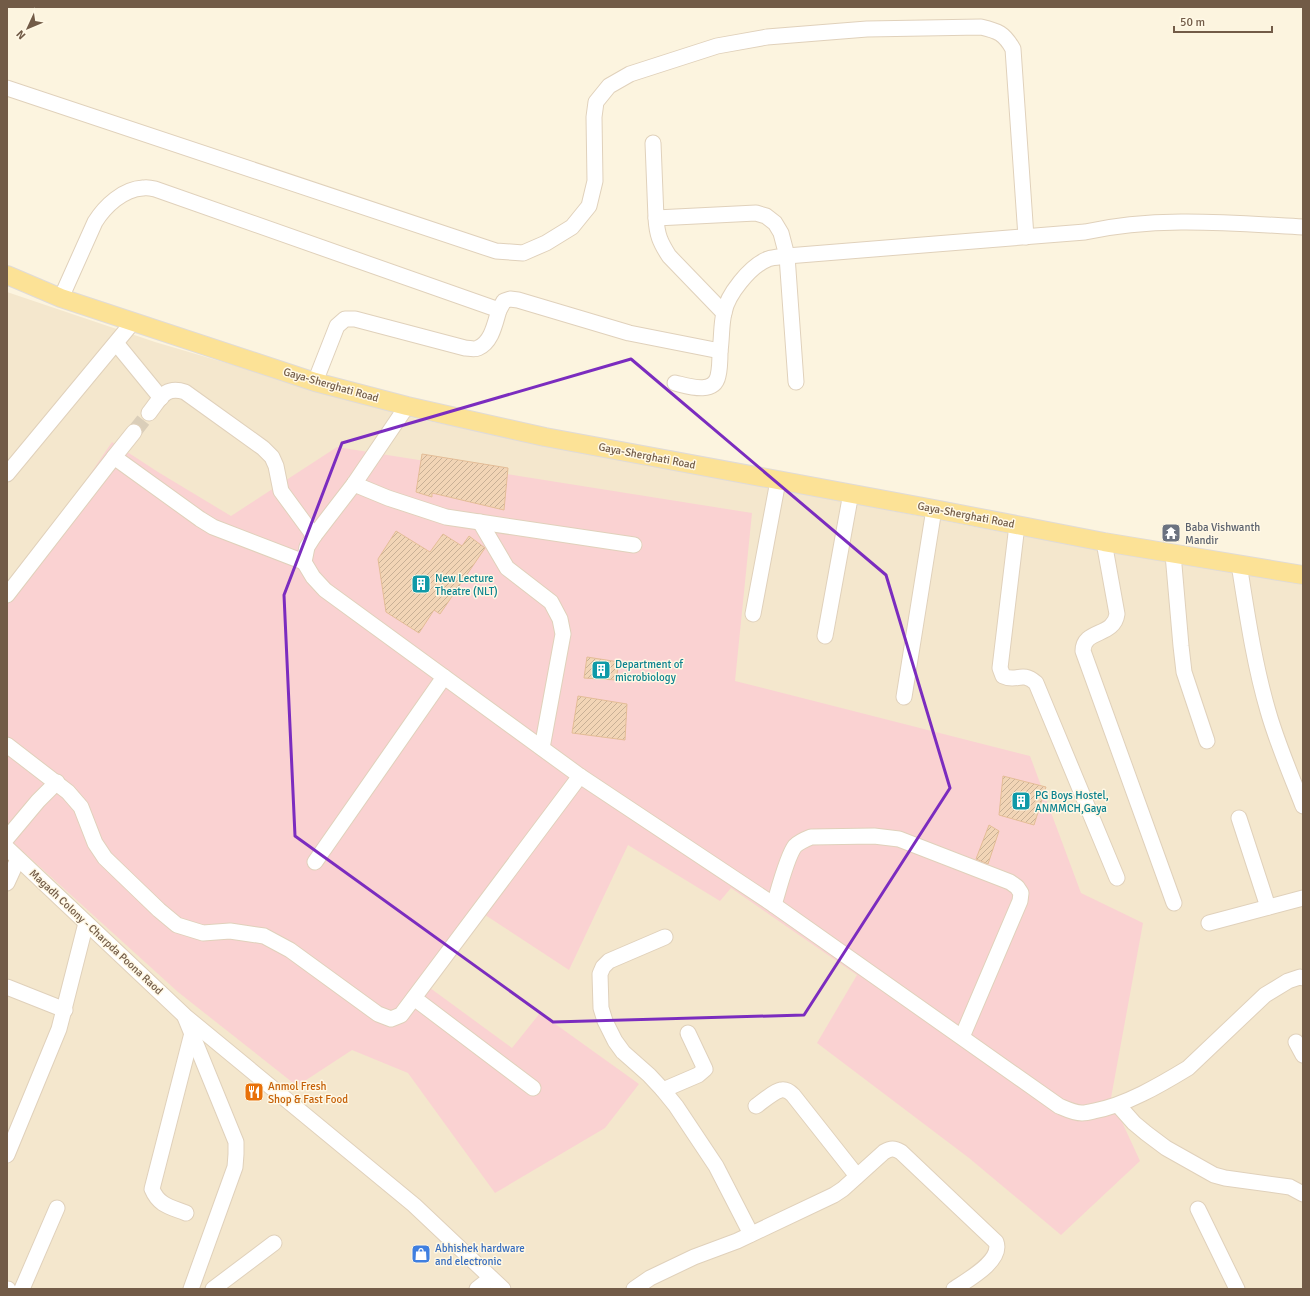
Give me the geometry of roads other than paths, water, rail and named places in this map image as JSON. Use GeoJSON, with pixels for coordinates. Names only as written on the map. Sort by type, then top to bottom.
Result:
{"type":"FeatureCollection","features":[{"type":"Feature","properties":{"kind":"main road","name":"Gaya-Sherghati Road"},"geometry":{"type":"LineString","coordinates":[[7,275],[61,298],[315,382],[406,406],[545,437],[778,481],[851,493],[1104,542],[1303,575]]}},
{"type":"Feature","properties":{"kind":"street"},"geometry":{"type":"LineString","coordinates":[[7,88],[496,251],[522,253],[546,243],[572,227],[588,206],[595,181],[594,117],[596,102],[609,86],[630,74],[717,46],[767,36],[867,29],[981,27],[997,30],[1007,38],[1013,49],[1026,237]]}},
{"type":"Feature","properties":{"kind":"street"},"geometry":{"type":"LineString","coordinates":[[653,143],[657,234],[662,246],[669,256],[724,312]]}},
{"type":"Feature","properties":{"kind":"street"},"geometry":{"type":"LineString","coordinates":[[61,298],[95,222],[102,211],[130,190],[143,187],[155,189],[500,310]]}},
{"type":"Feature","properties":{"kind":"street"},"geometry":{"type":"LineString","coordinates":[[656,218],[756,214],[766,216],[775,223],[781,234],[787,256],[796,382]]}},
{"type":"Feature","properties":{"kind":"street"},"geometry":{"type":"LineString","coordinates":[[675,383],[697,388],[714,385],[718,378],[724,312],[729,298],[743,279],[756,266],[768,259],[787,256],[1085,232],[1110,226],[1152,222],[1218,222],[1303,227]]}},
{"type":"Feature","properties":{"kind":"street"},"geometry":{"type":"LineString","coordinates":[[315,382],[338,326],[345,319],[355,319],[465,348],[477,349],[485,344],[491,336],[504,302],[510,299],[518,300],[629,333],[720,351]]}},
{"type":"Feature","properties":{"kind":"street"},"geometry":{"type":"LineString","coordinates":[[7,474],[133,322]]}},
{"type":"Feature","properties":{"kind":"street"},"geometry":{"type":"LineString","coordinates":[[116,342],[161,398]]}},
{"type":"Feature","properties":{"kind":"street"},"geometry":{"type":"LineString","coordinates":[[149,413],[161,398],[170,390],[177,389],[185,392],[263,448],[272,457],[276,466],[281,491],[314,536]]}},
{"type":"Feature","properties":{"kind":"street"},"geometry":{"type":"LineString","coordinates":[[304,562],[307,547],[314,536],[354,484],[406,406]]}},
{"type":"Feature","properties":{"kind":"street"},"geometry":{"type":"LineString","coordinates":[[7,595],[134,432]]}},
{"type":"Feature","properties":{"kind":"street"},"geometry":{"type":"LineString","coordinates":[[114,457],[200,519],[214,527],[304,562],[313,577],[325,590],[580,776],[774,905],[1059,1106],[1069,1111],[1082,1113],[1118,1105],[1175,1076],[1188,1068],[1265,995],[1288,981],[1300,977],[1303,978]]}},
{"type":"Feature","properties":{"kind":"street"},"geometry":{"type":"LineString","coordinates":[[753,614],[778,481]]}},
{"type":"Feature","properties":{"kind":"street"},"geometry":{"type":"LineString","coordinates":[[354,484],[388,498],[446,517],[634,544]]}},
{"type":"Feature","properties":{"kind":"street"},"geometry":{"type":"LineString","coordinates":[[825,636],[851,493]]}},
{"type":"Feature","properties":{"kind":"street"},"geometry":{"type":"LineString","coordinates":[[904,696],[934,509]]}},
{"type":"Feature","properties":{"kind":"street"},"geometry":{"type":"LineString","coordinates":[[480,522],[507,568],[551,602],[560,619],[563,634],[542,748]]}},
{"type":"Feature","properties":{"kind":"street"},"geometry":{"type":"LineString","coordinates":[[1017,525],[1000,668],[1003,676],[1009,679],[1021,677],[1030,678],[1036,683],[1117,878]]}},
{"type":"Feature","properties":{"kind":"street"},"geometry":{"type":"LineString","coordinates":[[1104,542],[1117,614],[1116,620],[1109,628],[1092,636],[1086,641],[1083,645],[1083,651],[1174,903]]}},
{"type":"Feature","properties":{"kind":"street"},"geometry":{"type":"LineString","coordinates":[[1173,554],[1184,672],[1207,741]]}},
{"type":"Feature","properties":{"kind":"street"},"geometry":{"type":"LineString","coordinates":[[1239,564],[1252,651],[1261,687],[1268,713],[1303,806]]}},
{"type":"Feature","properties":{"kind":"street"},"geometry":{"type":"LineString","coordinates":[[315,862],[444,677]]}},
{"type":"Feature","properties":{"kind":"street"},"geometry":{"type":"LineString","coordinates":[[7,744],[68,792],[81,807],[94,843],[105,858],[159,910],[177,925],[203,933],[230,931],[264,936],[290,950],[378,1014],[391,1019],[401,1015],[580,776]]}},
{"type":"Feature","properties":{"kind":"street"},"geometry":{"type":"LineString","coordinates":[[7,838],[38,801],[57,782]]}},
{"type":"Feature","properties":{"kind":"street"},"geometry":{"type":"LineString","coordinates":[[1239,818],[1268,907]]}},
{"type":"Feature","properties":{"kind":"street"},"geometry":{"type":"LineString","coordinates":[[774,905],[790,855],[795,846],[811,837],[874,836],[900,840],[1017,886],[1021,893],[1020,901],[962,1037]]}},
{"type":"Feature","properties":{"kind":"street","name":"Magadh Colony - Charpda Poona Raod"},"geometry":{"type":"LineString","coordinates":[[7,848],[185,1016],[414,1206],[503,1289]]}},
{"type":"Feature","properties":{"kind":"street"},"geometry":{"type":"LineString","coordinates":[[7,883],[18,859]]}},
{"type":"Feature","properties":{"kind":"street"},"geometry":{"type":"LineString","coordinates":[[1209,923],[1303,898]]}},
{"type":"Feature","properties":{"kind":"street"},"geometry":{"type":"LineString","coordinates":[[7,1155],[59,1029],[86,923]]}},
{"type":"Feature","properties":{"kind":"street"},"geometry":{"type":"LineString","coordinates":[[665,937],[609,961],[603,967],[600,974],[601,1008],[605,1021],[615,1041],[623,1052],[649,1075],[663,1090],[676,1106],[716,1166],[751,1234]]}},
{"type":"Feature","properties":{"kind":"street"},"geometry":{"type":"LineString","coordinates":[[7,987],[65,1010]]}},
{"type":"Feature","properties":{"kind":"street"},"geometry":{"type":"LineString","coordinates":[[414,998],[533,1088]]}},
{"type":"Feature","properties":{"kind":"street"},"geometry":{"type":"LineString","coordinates":[[185,1016],[236,1142],[234,1167],[191,1289]]}},
{"type":"Feature","properties":{"kind":"street"},"geometry":{"type":"LineString","coordinates":[[186,1213],[162,1204],[152,1189],[192,1033]]}},
{"type":"Feature","properties":{"kind":"street"},"geometry":{"type":"LineString","coordinates":[[663,1090],[698,1075],[705,1069],[688,1033]]}},
{"type":"Feature","properties":{"kind":"street"},"geometry":{"type":"LineString","coordinates":[[756,1106],[776,1092],[787,1090],[793,1095],[857,1176]]}},
{"type":"Feature","properties":{"kind":"street"},"geometry":{"type":"LineString","coordinates":[[1118,1105],[1134,1123],[1166,1148],[1214,1175],[1232,1180],[1290,1187],[1303,1194]]}},
{"type":"Feature","properties":{"kind":"street"},"geometry":{"type":"LineString","coordinates":[[634,1289],[650,1278],[694,1257],[751,1234],[834,1195],[843,1189],[884,1152],[895,1148],[996,1242],[997,1251],[988,1265],[954,1289]]}},
{"type":"Feature","properties":{"kind":"street"},"geometry":{"type":"LineString","coordinates":[[22,1289],[57,1208]]}},
{"type":"Feature","properties":{"kind":"street"},"geometry":{"type":"LineString","coordinates":[[1198,1209],[1237,1289]]}},
{"type":"Feature","properties":{"kind":"street"},"geometry":{"type":"LineString","coordinates":[[213,1289],[274,1242]]}},
{"type":"Feature","properties":{"kind":"street"},"geometry":{"type":"LineString","coordinates":[[477,1289],[491,1278]]}},
{"type":"Feature","properties":{"kind":"tunnel"},"geometry":{"type":"LineString","coordinates":[[134,432],[149,413]]}},
{"type":"Feature","properties":{"kind":"place","name":"Baba Vishwanth Mandir"},"geometry":{"type":"Point","coordinates":[1171,533]}},
{"type":"Feature","properties":{"kind":"place","name":"New Lecture Theatre (NLT)"},"geometry":{"type":"Point","coordinates":[421,584]}},
{"type":"Feature","properties":{"kind":"place","name":"Department of microbiology"},"geometry":{"type":"Point","coordinates":[601,670]}},
{"type":"Feature","properties":{"kind":"place","name":"PG Boys Hostel, ANMMCH,Gaya"},"geometry":{"type":"Point","coordinates":[1021,801]}},
{"type":"Feature","properties":{"kind":"place","name":"Anmol Fresh Shop & Fast Food"},"geometry":{"type":"Point","coordinates":[254,1092]}},
{"type":"Feature","properties":{"kind":"place","name":"Abhishek hardware and electronic"},"geometry":{"type":"Point","coordinates":[421,1254]}}]}
